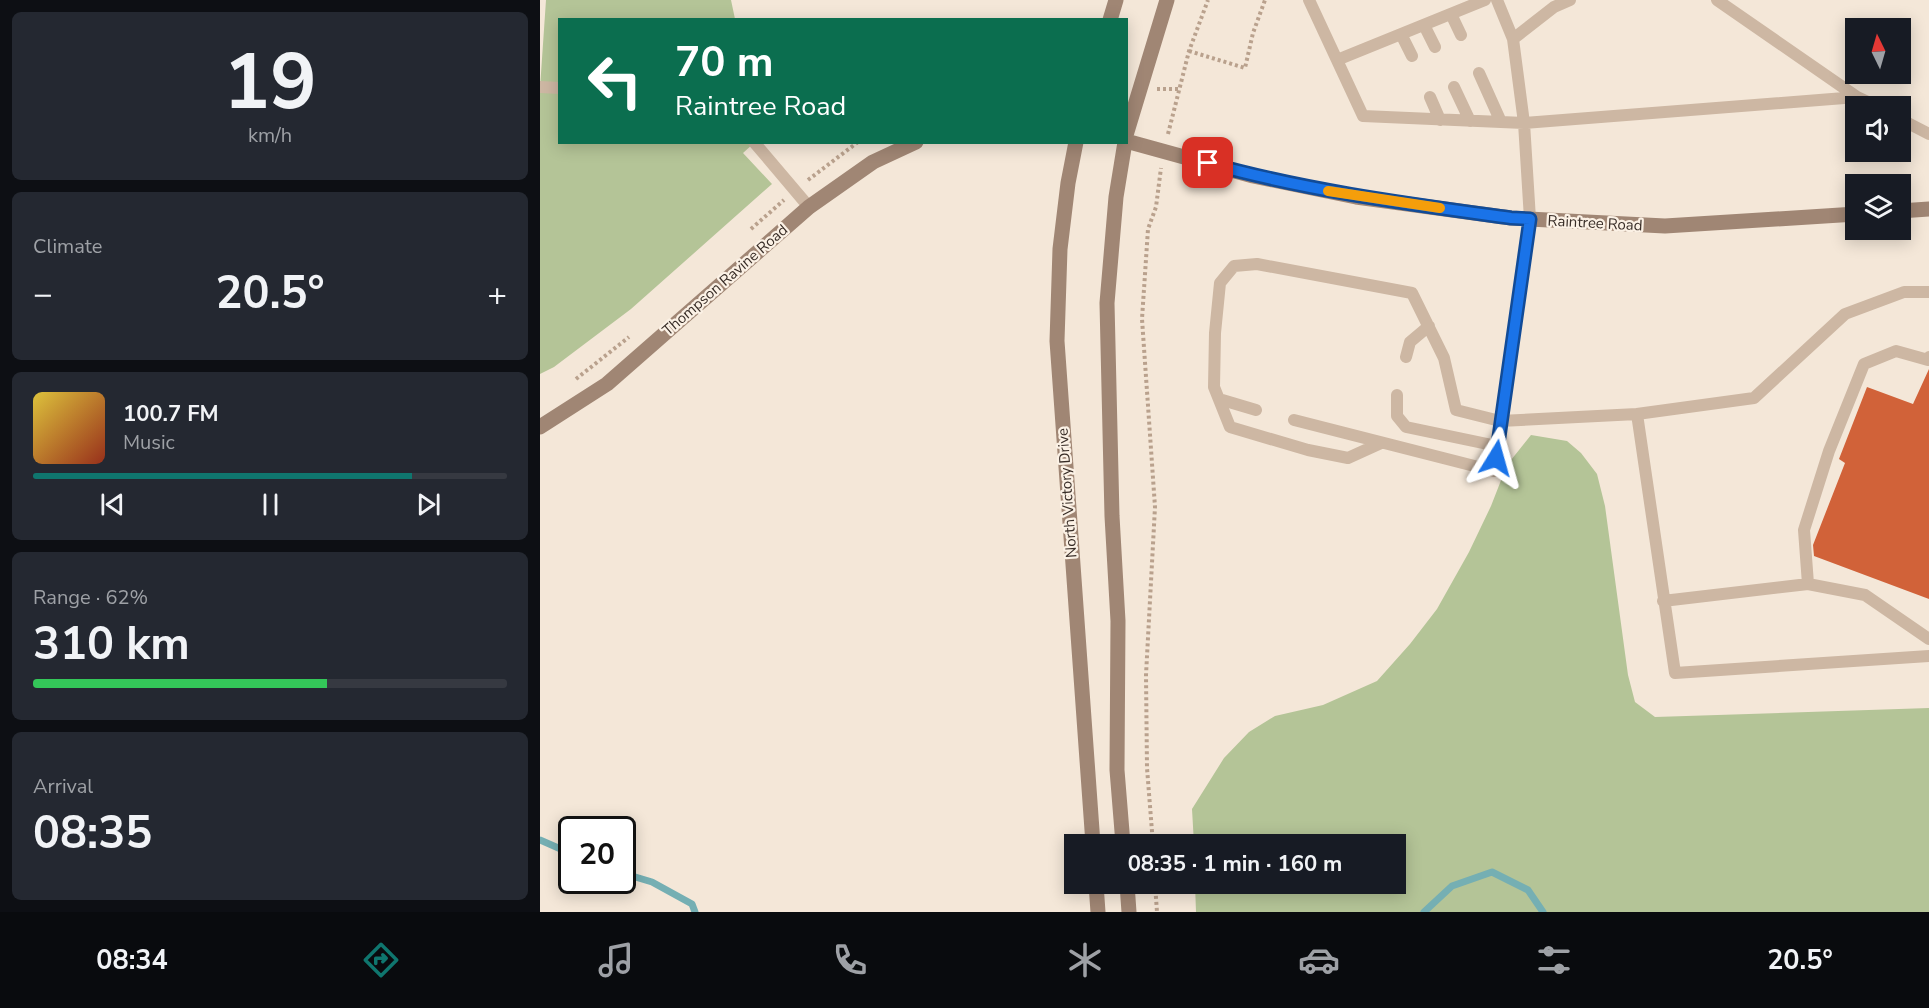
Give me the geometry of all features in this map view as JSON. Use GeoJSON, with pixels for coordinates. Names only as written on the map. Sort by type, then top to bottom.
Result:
{"type":"FeatureCollection","features":[{"type":"Feature","properties":{"kind":"main road"},"geometry":{"type":"LineString","coordinates":[[1111,18],[1116,0]]}},
{"type":"Feature","properties":{"kind":"main road"},"geometry":{"type":"LineString","coordinates":[[1128,128],[1167,0]]}},
{"type":"Feature","properties":{"kind":"main road","name":"Raintree Road"},"geometry":{"type":"LineString","coordinates":[[1128,142],[1253,176],[1356,196],[1511,218],[1665,226],[1845,215]]}},
{"type":"Feature","properties":{"kind":"main road","name":"Thompson Ravine Road"},"geometry":{"type":"LineString","coordinates":[[540,427],[607,384],[809,207],[873,162],[912,144]]}},
{"type":"Feature","properties":{"kind":"main road","name":"North Victory Drive"},"geometry":{"type":"LineString","coordinates":[[1076,144],[1060,249],[1057,341],[1092,834]]}},
{"type":"Feature","properties":{"kind":"main road"},"geometry":{"type":"LineString","coordinates":[[1122,834],[1117,770],[1118,621],[1111,492],[1107,303],[1116,197],[1126,144]]}},
{"type":"Feature","properties":{"kind":"main road"},"geometry":{"type":"LineString","coordinates":[[1911,210],[1929,209]]}},
{"type":"Feature","properties":{"kind":"main road"},"geometry":{"type":"LineString","coordinates":[[1097,894],[1098,912]]}},
{"type":"Feature","properties":{"kind":"main road"},"geometry":{"type":"LineString","coordinates":[[1127,894],[1129,912]]}},
{"type":"Feature","properties":{"kind":"lane"},"geometry":{"type":"LineString","coordinates":[[1309,0],[1363,116],[1524,123],[1845,98]]}},
{"type":"Feature","properties":{"kind":"lane"},"geometry":{"type":"LineString","coordinates":[[1337,60],[1485,0]]}},
{"type":"Feature","properties":{"kind":"lane"},"geometry":{"type":"LineString","coordinates":[[1294,420],[1494,471],[1530,219],[1524,123],[1513,39],[1497,0]]}},
{"type":"Feature","properties":{"kind":"lane"},"geometry":{"type":"LineString","coordinates":[[1513,39],[1553,4],[1569,0]]}},
{"type":"Feature","properties":{"kind":"lane"},"geometry":{"type":"LineString","coordinates":[[1717,0],[1856,96]]}},
{"type":"Feature","properties":{"kind":"lane"},"geometry":{"type":"LineString","coordinates":[[1451,14],[1461,35]]}},
{"type":"Feature","properties":{"kind":"lane"},"geometry":{"type":"LineString","coordinates":[[1424,25],[1435,47]]}},
{"type":"Feature","properties":{"kind":"lane"},"geometry":{"type":"LineString","coordinates":[[1401,34],[1412,56]]}},
{"type":"Feature","properties":{"kind":"lane"},"geometry":{"type":"LineString","coordinates":[[1479,73],[1501,122]]}},
{"type":"Feature","properties":{"kind":"lane"},"geometry":{"type":"LineString","coordinates":[[540,87],[558,88]]}},
{"type":"Feature","properties":{"kind":"lane"},"geometry":{"type":"LineString","coordinates":[[1454,87],[1470,121]]}},
{"type":"Feature","properties":{"kind":"lane"},"geometry":{"type":"LineString","coordinates":[[1430,97],[1440,120]]}},
{"type":"Feature","properties":{"kind":"lane"},"geometry":{"type":"LineString","coordinates":[[1911,125],[1929,134]]}},
{"type":"Feature","properties":{"kind":"lane"},"geometry":{"type":"LineString","coordinates":[[756,144],[809,207]]}},
{"type":"Feature","properties":{"kind":"lane"},"geometry":{"type":"LineString","coordinates":[[1381,443],[1348,458],[1308,450],[1230,427],[1214,387],[1220,283],[1234,266],[1257,264],[1412,293],[1444,358],[1456,410],[1500,421],[1637,414],[1754,398],[1845,314],[1904,292],[1929,292]]}},
{"type":"Feature","properties":{"kind":"lane"},"geometry":{"type":"LineString","coordinates":[[1406,357],[1410,342],[1429,326]]}},
{"type":"Feature","properties":{"kind":"lane"},"geometry":{"type":"LineString","coordinates":[[1808,584],[1804,530],[1829,451],[1863,364],[1896,351],[1928,360],[1929,357]]}},
{"type":"Feature","properties":{"kind":"lane"},"geometry":{"type":"LineString","coordinates":[[1397,395],[1397,416],[1406,426],[1497,446]]}},
{"type":"Feature","properties":{"kind":"lane"},"geometry":{"type":"LineString","coordinates":[[1219,399],[1256,410]]}},
{"type":"Feature","properties":{"kind":"lane"},"geometry":{"type":"LineString","coordinates":[[1637,414],[1675,673],[1929,656]]}},
{"type":"Feature","properties":{"kind":"lane"},"geometry":{"type":"LineString","coordinates":[[1663,601],[1808,584],[1865,595],[1929,639]]}},
{"type":"Feature","properties":{"kind":"path"},"geometry":{"type":"LineString","coordinates":[[1152,834],[1147,768],[1146,675],[1155,507],[1142,319],[1148,229],[1155,207],[1164,151],[1189,51],[1208,0]]}},
{"type":"Feature","properties":{"kind":"path"},"geometry":{"type":"LineString","coordinates":[[1189,51],[1245,68],[1252,33],[1265,0]]}},
{"type":"Feature","properties":{"kind":"path"},"geometry":{"type":"LineString","coordinates":[[750,230],[825,165],[855,144]]}},
{"type":"Feature","properties":{"kind":"path"},"geometry":{"type":"LineString","coordinates":[[567,386],[630,336]]}},
{"type":"Feature","properties":{"kind":"path"},"geometry":{"type":"LineString","coordinates":[[1156,894],[1157,912]]}},
{"type":"Feature","properties":{"kind":"green space"},"geometry":{"type":"Polygon","coordinates":[[[546,0],[731,0],[735,18],[558,18],[558,144],[753,144],[743,153],[772,184],[631,309],[554,367],[540,374],[540,88],[546,0]]]}},
{"type":"Feature","properties":{"kind":"green space"},"geometry":{"type":"Polygon","coordinates":[[[1531,435],[1567,441],[1581,453],[1597,474],[1605,506],[1628,675],[1635,702],[1655,717],[1929,708],[1929,912],[1196,912],[1195,894],[1406,894],[1406,834],[1193,834],[1192,809],[1224,758],[1249,732],[1275,716],[1323,705],[1377,681],[1437,609],[1469,552],[1507,465],[1531,435]]]}},
{"type":"Feature","properties":{"kind":"building"},"geometry":{"type":"Polygon","coordinates":[[[1929,369],[1929,599],[1814,556],[1813,545],[1845,463],[1839,459],[1867,387],[1913,404],[1929,369]]]}},
{"type":"Feature","properties":{"kind":"waterway"},"geometry":{"type":"LineString","coordinates":[[540,840],[558,848]]}},
{"type":"Feature","properties":{"kind":"waterway"},"geometry":{"type":"LineString","coordinates":[[1424,912],[1452,886],[1492,872],[1528,890],[1543,912]]}},
{"type":"Feature","properties":{"kind":"waterway"},"geometry":{"type":"LineString","coordinates":[[636,877],[652,882],[692,904],[695,912]]}},
{"type":"Feature","properties":{"kind":"slow traffic"},"geometry":{"type":"LineString","coordinates":[[1328,191],[1440,208]]}},
{"type":"Feature","properties":{"kind":"route"},"geometry":{"type":"LineString","coordinates":[[1208,163],[1253,176],[1356,196],[1530,219],[1521,267],[1496,458]]}}]}
